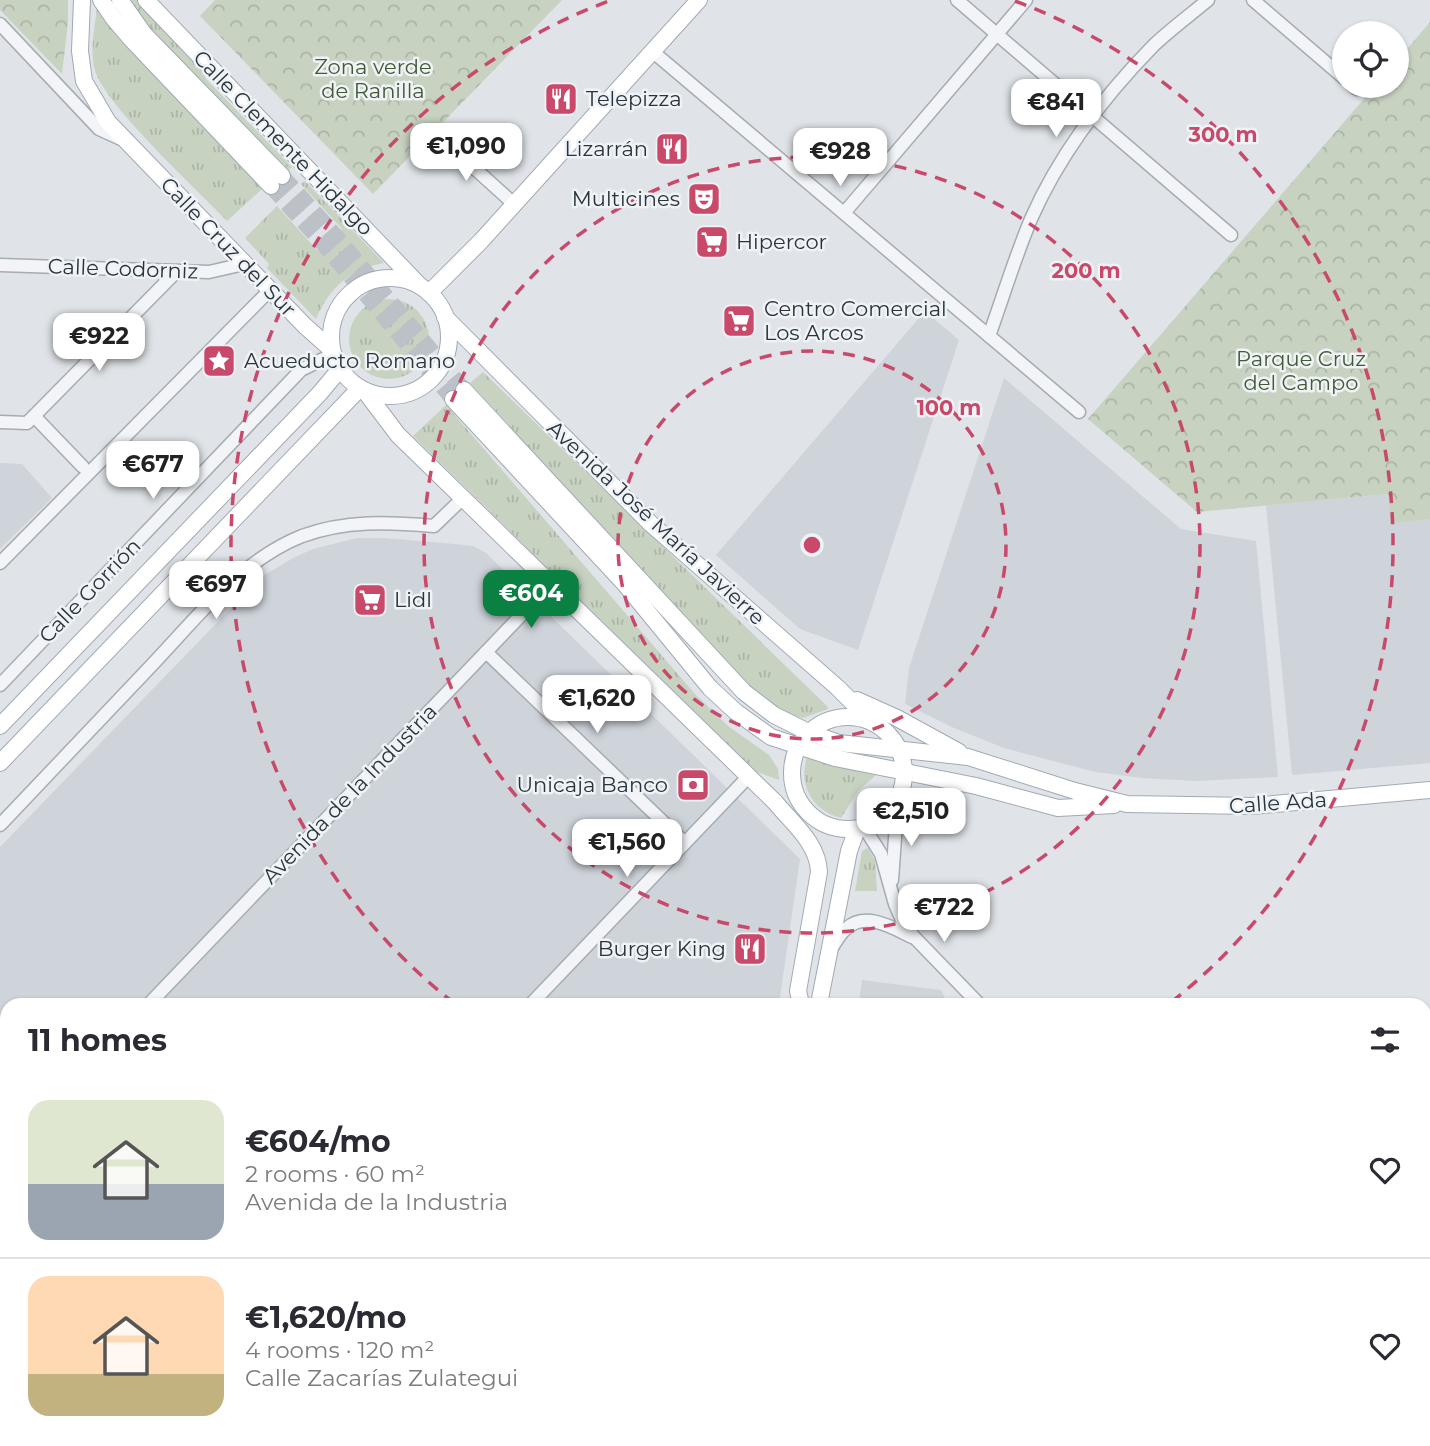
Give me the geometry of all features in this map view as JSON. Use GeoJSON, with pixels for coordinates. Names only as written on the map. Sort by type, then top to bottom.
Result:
{"type":"FeatureCollection","features":[{"type":"Feature","properties":{"kind":"main road","name":"Calle Cruz del Sur"},"geometry":{"type":"LineString","coordinates":[[82,0],[80,51],[84,81],[108,122],[335,357]]}},
{"type":"Feature","properties":{"kind":"main road","name":"Calle Clemente Hidalgo"},"geometry":{"type":"LineString","coordinates":[[101,0],[132,40],[276,181],[144,34],[120,0]]}},
{"type":"Feature","properties":{"kind":"main road","name":"Calle Clemente Hidalgo"},"geometry":{"type":"LineString","coordinates":[[146,0],[424,289]]}},
{"type":"Feature","properties":{"kind":"main road"},"geometry":{"type":"LineString","coordinates":[[424,289],[514,204],[699,0]]}},
{"type":"Feature","properties":{"kind":"main road"},"geometry":{"type":"LineString","coordinates":[[382,278],[402,279],[424,289],[441,308],[445,317],[449,334],[447,351],[440,367],[429,381],[415,391],[398,396],[380,396],[362,389],[348,380],[335,357],[331,331],[336,312],[348,296],[363,284],[382,278]]}},
{"type":"Feature","properties":{"kind":"main road","name":"Avenida José María Javierre"},"geometry":{"type":"LineString","coordinates":[[445,317],[651,524],[838,688],[873,723],[887,732],[899,749]]}},
{"type":"Feature","properties":{"kind":"main road"},"geometry":{"type":"LineString","coordinates":[[0,726],[320,393],[335,357]]}},
{"type":"Feature","properties":{"kind":"main road"},"geometry":{"type":"LineString","coordinates":[[362,389],[394,431],[775,802],[807,840],[816,854],[818,872],[798,991],[799,998]]}},
{"type":"Feature","properties":{"kind":"main road"},"geometry":{"type":"LineString","coordinates":[[0,763],[362,389]]}},
{"type":"Feature","properties":{"kind":"main road","name":"Avenida José María Javierre"},"geometry":{"type":"LineString","coordinates":[[458,395],[744,692],[805,739],[771,737],[736,712],[710,688],[624,583],[458,395]]}},
{"type":"Feature","properties":{"kind":"main road"},"geometry":{"type":"LineString","coordinates":[[838,688],[865,705],[897,718],[968,757]]}},
{"type":"Feature","properties":{"kind":"main road"},"geometry":{"type":"LineString","coordinates":[[791,777],[793,757],[805,739],[827,721],[856,717],[873,723]]}},
{"type":"Feature","properties":{"kind":"main road"},"geometry":{"type":"LineString","coordinates":[[771,737],[791,777],[800,803],[807,840]]}},
{"type":"Feature","properties":{"kind":"main road","name":"Calle Ada"},"geometry":{"type":"LineString","coordinates":[[805,739],[968,757],[1126,804]]}},
{"type":"Feature","properties":{"kind":"main road","name":"Calle Ada"},"geometry":{"type":"LineString","coordinates":[[805,739],[835,758],[976,786],[1058,808],[1126,804],[1252,806],[1430,790]]}},
{"type":"Feature","properties":{"kind":"main road"},"geometry":{"type":"LineString","coordinates":[[748,777],[800,803],[817,821],[829,827],[847,830],[860,828],[880,820],[892,808],[903,785],[904,773],[899,749]]}},
{"type":"Feature","properties":{"kind":"main road"},"geometry":{"type":"LineString","coordinates":[[820,998],[849,851],[860,828]]}},
{"type":"Feature","properties":{"kind":"street"},"geometry":{"type":"LineString","coordinates":[[957,0],[1231,235]]}},
{"type":"Feature","properties":{"kind":"street"},"geometry":{"type":"LineString","coordinates":[[844,213],[1026,0]]}},
{"type":"Feature","properties":{"kind":"street"},"geometry":{"type":"LineString","coordinates":[[989,335],[1032,217],[1054,174],[1092,116],[1156,43],[1208,0]]}},
{"type":"Feature","properties":{"kind":"street"},"geometry":{"type":"LineString","coordinates":[[1253,0],[1332,68]]}},
{"type":"Feature","properties":{"kind":"street","name":"Calle Cruz del Sur"},"geometry":{"type":"LineString","coordinates":[[2,31],[99,129],[125,141]]}},
{"type":"Feature","properties":{"kind":"street"},"geometry":{"type":"LineString","coordinates":[[652,51],[1079,412]]}},
{"type":"Feature","properties":{"kind":"street"},"geometry":{"type":"LineString","coordinates":[[441,138],[514,204]]}},
{"type":"Feature","properties":{"kind":"street","name":"Calle Codorniz"},"geometry":{"type":"LineString","coordinates":[[0,265],[209,272],[244,264]]}},
{"type":"Feature","properties":{"kind":"street"},"geometry":{"type":"LineString","coordinates":[[0,422],[27,423],[177,271]]}},
{"type":"Feature","properties":{"kind":"street"},"geometry":{"type":"LineString","coordinates":[[0,563],[270,290]]}},
{"type":"Feature","properties":{"kind":"street","name":"Calle Gorrión"},"geometry":{"type":"LineString","coordinates":[[0,685],[301,370],[335,357]]}},
{"type":"Feature","properties":{"kind":"street"},"geometry":{"type":"LineString","coordinates":[[33,416],[83,467]]}},
{"type":"Feature","properties":{"kind":"street"},"geometry":{"type":"LineString","coordinates":[[0,825],[211,603],[257,560],[282,545],[326,528],[385,522],[433,526],[463,498]]}},
{"type":"Feature","properties":{"kind":"street","name":"Avenida de la Industria"},"geometry":{"type":"LineString","coordinates":[[155,998],[551,584]]}},
{"type":"Feature","properties":{"kind":"street"},"geometry":{"type":"LineString","coordinates":[[486,652],[685,843]]}},
{"type":"Feature","properties":{"kind":"street"},"geometry":{"type":"LineString","coordinates":[[537,998],[748,777]]}},
{"type":"Feature","properties":{"kind":"street"},"geometry":{"type":"LineString","coordinates":[[891,891],[896,824],[892,808]]}},
{"type":"Feature","properties":{"kind":"street"},"geometry":{"type":"LineString","coordinates":[[860,828],[881,854],[902,920],[914,937],[973,998]]}},
{"type":"Feature","properties":{"kind":"street"},"geometry":{"type":"LineString","coordinates":[[831,950],[845,928],[869,921],[914,937]]}},
{"type":"Feature","properties":{"kind":"shaded area"},"geometry":{"type":"Polygon","coordinates":[[[925,311],[959,340],[858,650],[800,629],[716,555],[925,311]]]}},
{"type":"Feature","properties":{"kind":"shaded area"},"geometry":{"type":"Polygon","coordinates":[[[1004,378],[1181,529],[1256,541],[1278,777],[1195,781],[1095,772],[1004,748],[905,704],[909,668],[1004,378]]]}},
{"type":"Feature","properties":{"kind":"shaded area"},"geometry":{"type":"Polygon","coordinates":[[[0,463],[22,464],[52,498],[0,549],[0,463]]]}},
{"type":"Feature","properties":{"kind":"shaded area"},"geometry":{"type":"Polygon","coordinates":[[[1389,494],[1392,522],[1430,519],[1430,763],[1292,775],[1266,505],[1389,494]]]}},
{"type":"Feature","properties":{"kind":"shaded area"},"geometry":{"type":"Polygon","coordinates":[[[357,538],[384,538],[473,546],[486,553],[800,859],[780,998],[0,998],[0,847],[261,577],[313,549],[357,538]]]}},
{"type":"Feature","properties":{"kind":"shaded area"},"geometry":{"type":"Polygon","coordinates":[[[862,980],[941,990],[945,998],[860,998],[862,980]]]}},
{"type":"Feature","properties":{"kind":"green space"},"geometry":{"type":"Polygon","coordinates":[[[0,0],[68,0],[62,74],[0,10],[0,0]]]}},
{"type":"Feature","properties":{"kind":"green space"},"geometry":{"type":"Polygon","coordinates":[[[131,0],[138,0],[193,57],[207,80],[292,167],[289,170],[145,23],[131,0]]]}},
{"type":"Feature","properties":{"kind":"green space","name":"Zona verde de Ranilla"},"geometry":{"type":"Polygon","coordinates":[[[215,0],[562,0],[373,194],[200,16],[215,0]]]}},
{"type":"Feature","properties":{"kind":"green space"},"geometry":{"type":"Polygon","coordinates":[[[97,7],[117,34],[262,189],[227,221],[131,123],[100,82],[92,52],[97,7]]]}},
{"type":"Feature","properties":{"kind":"green space","name":"Parque Cruz del Campo"},"geometry":{"type":"Polygon","coordinates":[[[1430,22],[1430,519],[1391,523],[1388,494],[1197,512],[1088,419],[1365,98],[1409,98],[1409,47],[1430,22]]]}},
{"type":"Feature","properties":{"kind":"green space"},"geometry":{"type":"Polygon","coordinates":[[[305,181],[384,263],[361,270],[342,282],[327,298],[316,319],[267,268],[269,264],[245,238],[277,206],[317,250],[342,229],[301,184],[305,181]]]}},
{"type":"Feature","properties":{"kind":"green space"},"geometry":{"type":"Polygon","coordinates":[[[389,299],[404,302],[417,311],[426,324],[429,339],[426,354],[417,367],[404,376],[389,379],[374,376],[361,367],[352,354],[349,339],[352,324],[361,311],[374,302],[389,299]]]}},
{"type":"Feature","properties":{"kind":"green space"},"geometry":{"type":"Polygon","coordinates":[[[483,372],[828,709],[803,718],[781,712],[736,674],[470,383],[483,372]]]}},
{"type":"Feature","properties":{"kind":"green space"},"geometry":{"type":"Polygon","coordinates":[[[446,405],[695,694],[728,726],[769,755],[778,769],[779,780],[757,772],[743,759],[413,436],[446,405]]]}},
{"type":"Feature","properties":{"kind":"green space"},"geometry":{"type":"Polygon","coordinates":[[[807,757],[829,765],[876,775],[858,791],[841,818],[822,809],[810,795],[804,777],[807,757]]]}},
{"type":"Feature","properties":{"kind":"green space"},"geometry":{"type":"Polygon","coordinates":[[[868,848],[875,861],[877,891],[855,891],[862,851],[868,848]]]}},
{"type":"Feature","properties":{"kind":"tunnel"},"geometry":{"type":"LineString","coordinates":[[282,176],[464,390]]}},
{"type":"Feature","properties":{"kind":"tunnel"},"geometry":{"type":"LineString","coordinates":[[271,186],[322,242],[453,399]]}},
{"type":"Feature","properties":{"kind":"place","name":"Telepizza"},"geometry":{"type":"Point","coordinates":[561,99]}},
{"type":"Feature","properties":{"kind":"place","name":"Lizarrán"},"geometry":{"type":"Point","coordinates":[672,149]}},
{"type":"Feature","properties":{"kind":"place","name":"Multicines"},"geometry":{"type":"Point","coordinates":[704,199]}},
{"type":"Feature","properties":{"kind":"place","name":"Hipercor"},"geometry":{"type":"Point","coordinates":[712,242]}},
{"type":"Feature","properties":{"kind":"place","name":"Centro Comercial Los Arcos"},"geometry":{"type":"Point","coordinates":[739,321]}},
{"type":"Feature","properties":{"kind":"place","name":"Acueducto Romano"},"geometry":{"type":"Point","coordinates":[219,361]}},
{"type":"Feature","properties":{"kind":"place","name":"Lidl"},"geometry":{"type":"Point","coordinates":[370,600]}},
{"type":"Feature","properties":{"kind":"place","name":"Unicaja Banco"},"geometry":{"type":"Point","coordinates":[693,785]}},
{"type":"Feature","properties":{"kind":"place","name":"Burger King"},"geometry":{"type":"Point","coordinates":[750,949]}}]}
